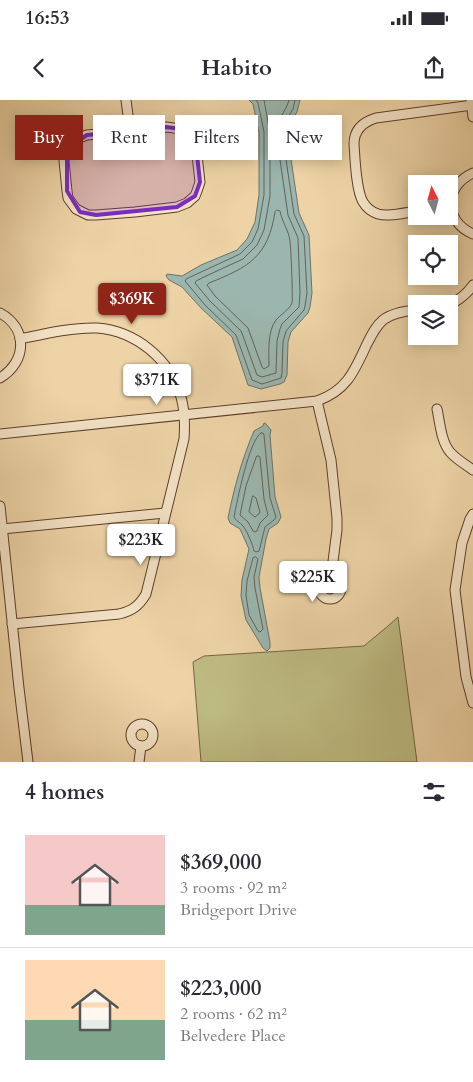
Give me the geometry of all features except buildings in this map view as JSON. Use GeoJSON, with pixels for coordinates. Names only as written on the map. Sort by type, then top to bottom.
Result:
{"type":"FeatureCollection","features":[{"type":"Feature","properties":{"kind":"street"},"geometry":{"type":"LineString","coordinates":[[126,100],[128,115]]}},
{"type":"Feature","properties":{"kind":"street"},"geometry":{"type":"LineString","coordinates":[[408,212],[384,215],[376,213],[362,202],[354,144],[354,138],[359,127],[363,123],[376,118],[472,104],[473,117]]}},
{"type":"Feature","properties":{"kind":"street"},"geometry":{"type":"LineString","coordinates":[[177,128],[192,138],[196,146],[200,177],[195,196],[177,207],[96,215],[80,212],[68,198],[64,161],[70,144],[81,137],[130,130],[177,128]]}},
{"type":"Feature","properties":{"kind":"street"},"geometry":{"type":"LineString","coordinates":[[458,184],[473,173]]}},
{"type":"Feature","properties":{"kind":"street"},"geometry":{"type":"LineString","coordinates":[[458,223],[473,234]]}},
{"type":"Feature","properties":{"kind":"street"},"geometry":{"type":"LineString","coordinates":[[458,300],[468,292],[473,284]]}},
{"type":"Feature","properties":{"kind":"street"},"geometry":{"type":"LineString","coordinates":[[0,434],[317,401],[341,388],[350,378],[372,334],[384,320],[399,313],[408,311]]}},
{"type":"Feature","properties":{"kind":"street"},"geometry":{"type":"LineString","coordinates":[[0,312],[14,324],[20,338],[18,360],[8,373],[0,378]]}},
{"type":"Feature","properties":{"kind":"street"},"geometry":{"type":"LineString","coordinates":[[12,624],[118,614],[133,609],[138,605],[146,594],[184,439],[184,416],[181,396],[176,383],[167,368],[148,348],[128,336],[104,329],[84,328],[20,338]]}},
{"type":"Feature","properties":{"kind":"street"},"geometry":{"type":"LineString","coordinates":[[317,401],[330,454],[337,518],[331,577]]}},
{"type":"Feature","properties":{"kind":"street"},"geometry":{"type":"LineString","coordinates":[[437,409],[445,443],[451,453],[473,470]]}},
{"type":"Feature","properties":{"kind":"street"},"geometry":{"type":"LineString","coordinates":[[0,506],[28,762]]}},
{"type":"Feature","properties":{"kind":"street"},"geometry":{"type":"LineString","coordinates":[[2,529],[165,513]]}},
{"type":"Feature","properties":{"kind":"street"},"geometry":{"type":"LineString","coordinates":[[473,514],[462,544],[455,590],[466,677],[473,703]]}},
{"type":"Feature","properties":{"kind":"street"},"geometry":{"type":"LineString","coordinates":[[139,762],[141,746]]}},
{"type":"Feature","properties":{"kind":"highlighted area"},"geometry":{"type":"Polygon","coordinates":[[[166,127],[181,129],[196,146],[200,182],[195,196],[177,207],[96,215],[80,212],[67,191],[67,148],[87,135],[166,127]]]}},
{"type":"Feature","properties":{"kind":"shaded area"},"geometry":{"type":"Polygon","coordinates":[[[398,617],[417,762],[201,762],[193,662],[204,656],[364,646],[398,617]]]}},
{"type":"Feature","properties":{"kind":"water"},"geometry":{"type":"Polygon","coordinates":[[[249,100],[300,100],[295,115],[268,115],[268,160],[291,160],[299,213],[309,235],[312,293],[308,313],[291,332],[288,342],[287,375],[284,382],[261,389],[248,385],[232,337],[182,287],[169,280],[166,276],[167,274],[182,276],[201,265],[237,250],[247,239],[255,222],[259,195],[258,115],[255,115],[253,104],[249,100]]]}},
{"type":"Feature","properties":{"kind":"water"},"geometry":{"type":"Polygon","coordinates":[[[264,423],[271,430],[275,497],[281,517],[278,523],[269,529],[259,577],[270,642],[270,648],[267,651],[263,648],[246,620],[241,596],[242,580],[249,549],[240,529],[230,523],[228,518],[239,474],[254,431],[263,426],[264,423]]]}}]}
